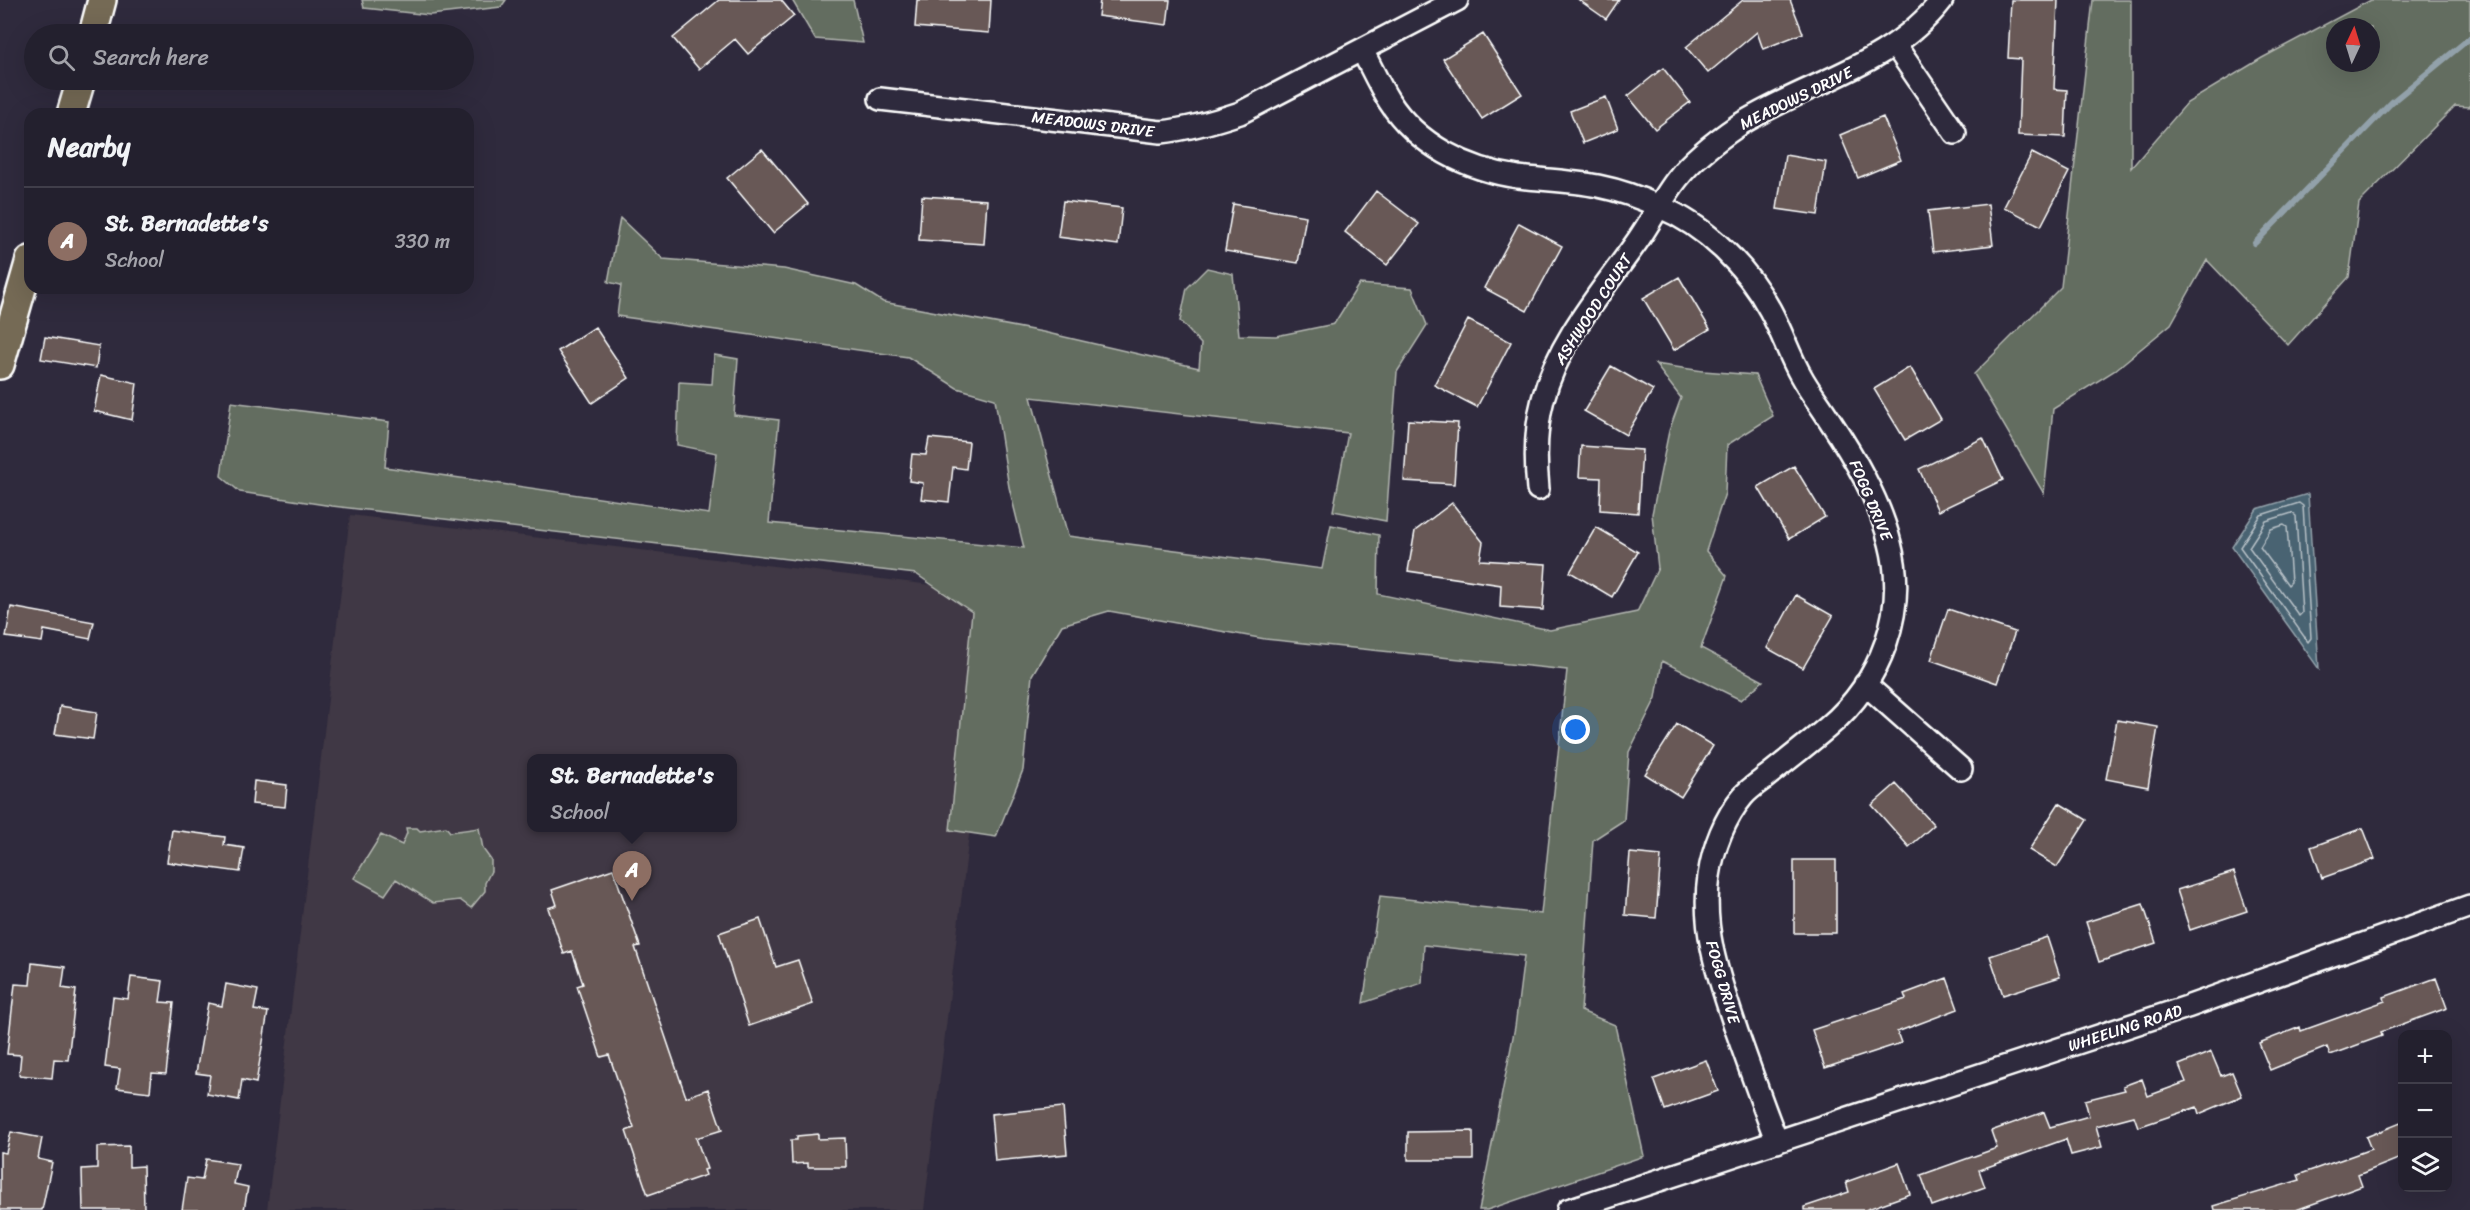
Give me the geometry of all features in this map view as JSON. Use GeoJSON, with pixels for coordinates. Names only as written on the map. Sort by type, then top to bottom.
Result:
{"type":"FeatureCollection","features":[{"type":"Feature","properties":{"kind":"main road"},"geometry":{"type":"LineString","coordinates":[[96,24],[102,0]]}},
{"type":"Feature","properties":{"kind":"main road"},"geometry":{"type":"LineString","coordinates":[[73,108],[78,90]]}},
{"type":"Feature","properties":{"kind":"main road"},"geometry":{"type":"LineString","coordinates":[[0,365],[24,281]]}},
{"type":"Feature","properties":{"kind":"street","name":"MEADOWS DRIVE"},"geometry":{"type":"LineString","coordinates":[[880,99],[1149,130],[1173,130],[1207,124],[1240,113],[1458,0]]}},
{"type":"Feature","properties":{"kind":"street","name":"MEADOWS DRIVE"},"geometry":{"type":"LineString","coordinates":[[1660,206],[1678,178],[1696,158],[1718,140],[1742,124],[1867,62],[1895,45],[1919,27],[1942,0]]}},
{"type":"Feature","properties":{"kind":"street"},"geometry":{"type":"LineString","coordinates":[[1895,45],[1955,133]]}},
{"type":"Feature","properties":{"kind":"street","name":"FOGG DRIVE"},"geometry":{"type":"LineString","coordinates":[[1362,50],[1390,102],[1410,126],[1447,154],[1490,172],[1599,186],[1660,206],[1688,220],[1704,233],[1743,270],[1760,293],[1802,378],[1857,465],[1881,516],[1894,561],[1896,599],[1892,628],[1882,655],[1865,684],[1832,724],[1743,795],[1727,819],[1716,846],[1709,873],[1708,930],[1714,958],[1756,1088],[1778,1142]]}},
{"type":"Feature","properties":{"kind":"street","name":"ASHWOOD COURT"},"geometry":{"type":"LineString","coordinates":[[1538,489],[1535,460],[1536,430],[1543,398],[1551,376],[1563,350],[1592,304],[1660,206]]}},
{"type":"Feature","properties":{"kind":"street"},"geometry":{"type":"LineString","coordinates":[[1865,684],[1961,769]]}},
{"type":"Feature","properties":{"kind":"street","name":"WHEELING ROAD"},"geometry":{"type":"LineString","coordinates":[[1568,1210],[2197,1004],[2470,906]]}},
{"type":"Feature","properties":{"kind":"shaded area"},"geometry":{"type":"Polygon","coordinates":[[[350,515],[998,593],[924,1210],[267,1210],[350,515]]]}},
{"type":"Feature","properties":{"kind":"green space"},"geometry":{"type":"Polygon","coordinates":[[[362,0],[506,0],[501,7],[430,15],[364,8],[362,0]]]}},
{"type":"Feature","properties":{"kind":"green space"},"geometry":{"type":"Polygon","coordinates":[[[792,0],[853,0],[863,43],[815,39],[792,0]]]}},
{"type":"Feature","properties":{"kind":"green space"},"geometry":{"type":"Polygon","coordinates":[[[2093,0],[2131,0],[2131,168],[2187,103],[2262,58],[2326,24],[2326,72],[2380,72],[2380,18],[2337,18],[2371,0],[2470,0],[2470,107],[2455,106],[2359,203],[2349,277],[2288,345],[2207,260],[2171,324],[2114,371],[2053,409],[2044,494],[1974,374],[2061,287],[2093,0]]]}},
{"type":"Feature","properties":{"kind":"green space"},"geometry":{"type":"Polygon","coordinates":[[[620,218],[663,259],[784,269],[856,285],[883,302],[1043,332],[1199,368],[1201,344],[1180,321],[1187,288],[1207,268],[1233,274],[1239,335],[1276,336],[1334,324],[1359,284],[1412,288],[1427,325],[1397,372],[1386,521],[1333,511],[1348,433],[1031,397],[1068,536],[1322,569],[1331,525],[1379,535],[1378,594],[1550,630],[1637,612],[1658,568],[1652,514],[1669,431],[1681,398],[1655,364],[1755,375],[1773,416],[1727,445],[1725,493],[1706,551],[1727,576],[1701,648],[1763,681],[1741,700],[1662,661],[1656,698],[1629,752],[1624,820],[1593,840],[1581,1011],[1615,1025],[1644,1156],[1487,1210],[1479,1210],[1515,1027],[1524,956],[1424,945],[1422,983],[1363,1003],[1380,896],[1541,914],[1567,670],[1265,639],[1109,611],[1062,625],[1032,675],[1023,770],[996,837],[950,830],[972,612],[916,574],[332,506],[240,492],[221,476],[231,402],[389,422],[385,467],[709,514],[717,453],[677,445],[679,382],[712,384],[714,355],[738,359],[734,415],[779,420],[769,523],[1024,548],[1009,487],[995,399],[957,388],[908,357],[617,316],[621,285],[608,282],[620,218]]]}},
{"type":"Feature","properties":{"kind":"green space"},"geometry":{"type":"Polygon","coordinates":[[[446,827],[450,832],[479,828],[483,849],[491,860],[491,871],[485,883],[485,891],[471,908],[460,900],[433,903],[396,879],[385,895],[354,878],[381,835],[402,845],[407,833],[406,828],[417,828],[420,831],[446,827]]]}},
{"type":"Feature","properties":{"kind":"water"},"geometry":{"type":"Polygon","coordinates":[[[2308,494],[2319,669],[2232,547],[2257,509],[2308,494]]]}},
{"type":"Feature","properties":{"kind":"building"},"geometry":{"type":"Polygon","coordinates":[[[719,0],[781,0],[794,16],[748,54],[735,39],[699,69],[673,38],[719,0]]]}},
{"type":"Feature","properties":{"kind":"building"},"geometry":{"type":"Polygon","coordinates":[[[917,0],[991,0],[989,33],[915,27],[917,0]]]}},
{"type":"Feature","properties":{"kind":"building"},"geometry":{"type":"Polygon","coordinates":[[[1100,0],[1170,0],[1167,25],[1098,16],[1100,0]]]}},
{"type":"Feature","properties":{"kind":"building"},"geometry":{"type":"Polygon","coordinates":[[[1579,0],[1619,0],[1606,19],[1579,0]]]}},
{"type":"Feature","properties":{"kind":"building"},"geometry":{"type":"Polygon","coordinates":[[[1743,0],[1790,0],[1803,33],[1763,49],[1757,32],[1708,73],[1686,47],[1743,0]]]}},
{"type":"Feature","properties":{"kind":"building"},"geometry":{"type":"Polygon","coordinates":[[[2011,0],[2058,0],[2054,89],[2067,90],[2065,137],[2018,135],[2021,59],[2008,58],[2011,0]]]}},
{"type":"Feature","properties":{"kind":"building"},"geometry":{"type":"Polygon","coordinates":[[[1483,34],[1522,94],[1482,119],[1443,59],[1483,34]]]}},
{"type":"Feature","properties":{"kind":"building"},"geometry":{"type":"Polygon","coordinates":[[[1663,68],[1690,102],[1655,129],[1628,96],[1663,68]]]}},
{"type":"Feature","properties":{"kind":"building"},"geometry":{"type":"Polygon","coordinates":[[[1606,97],[1618,129],[1583,143],[1570,111],[1606,97]]]}},
{"type":"Feature","properties":{"kind":"building"},"geometry":{"type":"Polygon","coordinates":[[[1883,117],[1901,160],[1858,178],[1840,135],[1883,117]]]}},
{"type":"Feature","properties":{"kind":"building"},"geometry":{"type":"Polygon","coordinates":[[[762,149],[808,204],[773,233],[727,178],[762,149]]]}},
{"type":"Feature","properties":{"kind":"building"},"geometry":{"type":"Polygon","coordinates":[[[2032,153],[2069,172],[2041,226],[2004,207],[2032,153]]]}},
{"type":"Feature","properties":{"kind":"building"},"geometry":{"type":"Polygon","coordinates":[[[1785,155],[1826,162],[1818,215],[1777,209],[1785,155]]]}},
{"type":"Feature","properties":{"kind":"building"},"geometry":{"type":"Polygon","coordinates":[[[1376,191],[1419,224],[1387,265],[1345,232],[1376,191]]]}},
{"type":"Feature","properties":{"kind":"building"},"geometry":{"type":"Polygon","coordinates":[[[922,196],[987,200],[984,244],[919,240],[922,196]]]}},
{"type":"Feature","properties":{"kind":"building"},"geometry":{"type":"Polygon","coordinates":[[[1063,201],[1122,208],[1118,245],[1058,237],[1063,201]]]}},
{"type":"Feature","properties":{"kind":"building"},"geometry":{"type":"Polygon","coordinates":[[[1233,204],[1306,216],[1298,263],[1225,251],[1233,204]]]}},
{"type":"Feature","properties":{"kind":"building"},"geometry":{"type":"Polygon","coordinates":[[[1988,204],[1993,245],[1933,252],[1928,211],[1988,204]]]}},
{"type":"Feature","properties":{"kind":"building"},"geometry":{"type":"Polygon","coordinates":[[[1519,223],[1562,246],[1527,311],[1484,288],[1519,223]]]}},
{"type":"Feature","properties":{"kind":"building"},"geometry":{"type":"Polygon","coordinates":[[[1679,277],[1710,329],[1674,350],[1643,298],[1679,277]]]}},
{"type":"Feature","properties":{"kind":"building"},"geometry":{"type":"Polygon","coordinates":[[[1468,320],[1511,342],[1477,407],[1434,385],[1468,320]]]}},
{"type":"Feature","properties":{"kind":"building"},"geometry":{"type":"Polygon","coordinates":[[[595,327],[629,378],[592,403],[558,351],[595,327]]]}},
{"type":"Feature","properties":{"kind":"building"},"geometry":{"type":"Polygon","coordinates":[[[45,337],[99,346],[96,368],[41,359],[45,337]]]}},
{"type":"Feature","properties":{"kind":"building"},"geometry":{"type":"Polygon","coordinates":[[[1611,366],[1653,390],[1626,435],[1584,411],[1611,366]]]}},
{"type":"Feature","properties":{"kind":"building"},"geometry":{"type":"Polygon","coordinates":[[[1910,367],[1941,419],[1905,440],[1874,389],[1910,367]]]}},
{"type":"Feature","properties":{"kind":"building"},"geometry":{"type":"Polygon","coordinates":[[[101,375],[137,383],[132,420],[94,411],[101,375]]]}},
{"type":"Feature","properties":{"kind":"building"},"geometry":{"type":"Polygon","coordinates":[[[1408,420],[1458,423],[1454,484],[1404,481],[1408,420]]]}},
{"type":"Feature","properties":{"kind":"building"},"geometry":{"type":"Polygon","coordinates":[[[929,438],[969,442],[966,469],[953,467],[949,502],[921,499],[923,483],[909,481],[912,454],[926,455],[929,438]]]}},
{"type":"Feature","properties":{"kind":"building"},"geometry":{"type":"Polygon","coordinates":[[[1983,438],[2003,480],[1938,511],[1919,469],[1983,438]]]}},
{"type":"Feature","properties":{"kind":"building"},"geometry":{"type":"Polygon","coordinates":[[[1581,446],[1642,450],[1638,513],[1600,510],[1601,478],[1579,477],[1581,446]]]}},
{"type":"Feature","properties":{"kind":"building"},"geometry":{"type":"Polygon","coordinates":[[[1794,466],[1825,517],[1789,539],[1758,487],[1794,466]]]}},
{"type":"Feature","properties":{"kind":"building"},"geometry":{"type":"Polygon","coordinates":[[[1452,503],[1483,542],[1480,560],[1546,564],[1543,610],[1500,607],[1501,585],[1408,571],[1415,531],[1452,503]]]}},
{"type":"Feature","properties":{"kind":"building"},"geometry":{"type":"Polygon","coordinates":[[[1596,527],[1638,552],[1612,597],[1570,572],[1596,527]]]}},
{"type":"Feature","properties":{"kind":"building"},"geometry":{"type":"Polygon","coordinates":[[[1796,595],[1833,616],[1803,668],[1767,648],[1796,595]]]}},
{"type":"Feature","properties":{"kind":"building"},"geometry":{"type":"Polygon","coordinates":[[[11,607],[94,622],[90,639],[44,630],[42,642],[6,637],[11,607]]]}},
{"type":"Feature","properties":{"kind":"building"},"geometry":{"type":"Polygon","coordinates":[[[1948,609],[2015,632],[1997,683],[1931,660],[1948,609]]]}},
{"type":"Feature","properties":{"kind":"building"},"geometry":{"type":"Polygon","coordinates":[[[60,706],[97,712],[93,739],[55,734],[60,706]]]}},
{"type":"Feature","properties":{"kind":"building"},"geometry":{"type":"Polygon","coordinates":[[[2117,720],[2158,727],[2148,787],[2106,779],[2117,720]]]}},
{"type":"Feature","properties":{"kind":"building"},"geometry":{"type":"Polygon","coordinates":[[[1677,724],[1713,746],[1681,797],[1645,774],[1677,724]]]}},
{"type":"Feature","properties":{"kind":"building"},"geometry":{"type":"Polygon","coordinates":[[[254,781],[287,785],[285,807],[252,804],[254,781]]]}},
{"type":"Feature","properties":{"kind":"building"},"geometry":{"type":"Polygon","coordinates":[[[1896,784],[1934,825],[1909,847],[1872,805],[1896,784]]]}},
{"type":"Feature","properties":{"kind":"building"},"geometry":{"type":"Polygon","coordinates":[[[2059,803],[2087,820],[2057,867],[2029,850],[2059,803]]]}},
{"type":"Feature","properties":{"kind":"building"},"geometry":{"type":"Polygon","coordinates":[[[2363,828],[2375,859],[2322,878],[2311,847],[2363,828]]]}},
{"type":"Feature","properties":{"kind":"building"},"geometry":{"type":"Polygon","coordinates":[[[172,830],[225,837],[224,845],[244,848],[240,872],[167,862],[172,830]]]}},
{"type":"Feature","properties":{"kind":"building"},"geometry":{"type":"Polygon","coordinates":[[[1630,853],[1661,856],[1656,918],[1625,915],[1630,853]]]}},
{"type":"Feature","properties":{"kind":"building"},"geometry":{"type":"Polygon","coordinates":[[[1794,860],[1836,860],[1836,933],[1794,933],[1794,860]]]}},
{"type":"Feature","properties":{"kind":"building"},"geometry":{"type":"Polygon","coordinates":[[[613,869],[640,946],[635,947],[686,1097],[708,1089],[722,1130],[696,1138],[707,1169],[704,1170],[706,1175],[648,1195],[626,1131],[634,1128],[609,1055],[601,1057],[577,986],[583,984],[572,951],[564,954],[548,908],[557,905],[552,890],[613,869]]]}},
{"type":"Feature","properties":{"kind":"building"},"geometry":{"type":"Polygon","coordinates":[[[2234,872],[2247,911],[2190,930],[2177,890],[2234,872]]]}},
{"type":"Feature","properties":{"kind":"building"},"geometry":{"type":"Polygon","coordinates":[[[2143,904],[2156,943],[2099,962],[2086,922],[2143,904]]]}},
{"type":"Feature","properties":{"kind":"building"},"geometry":{"type":"Polygon","coordinates":[[[760,919],[776,967],[798,960],[813,1004],[749,1026],[719,933],[760,919]]]}},
{"type":"Feature","properties":{"kind":"building"},"geometry":{"type":"Polygon","coordinates":[[[2047,937],[2060,977],[2003,995],[1990,956],[2047,937]]]}},
{"type":"Feature","properties":{"kind":"building"},"geometry":{"type":"Polygon","coordinates":[[[32,963],[65,967],[62,988],[76,990],[68,1060],[54,1059],[52,1078],[19,1075],[21,1055],[7,1054],[15,984],[30,985],[32,963]]]}},
{"type":"Feature","properties":{"kind":"building"},"geometry":{"type":"Polygon","coordinates":[[[131,977],[163,981],[160,1002],[174,1003],[166,1074],[152,1073],[150,1092],[117,1088],[120,1069],[105,1067],[113,997],[128,999],[131,977]]]}},
{"type":"Feature","properties":{"kind":"building"},"geometry":{"type":"Polygon","coordinates":[[[1947,978],[1958,1009],[1897,1032],[1901,1043],[1825,1068],[1812,1030],[1906,999],[1904,994],[1947,978]]]}},
{"type":"Feature","properties":{"kind":"building"},"geometry":{"type":"Polygon","coordinates":[[[2436,978],[2447,1008],[2381,1032],[2382,1036],[2330,1055],[2327,1047],[2270,1070],[2259,1043],[2300,1027],[2301,1031],[2385,1001],[2384,997],[2436,978]]]}},
{"type":"Feature","properties":{"kind":"building"},"geometry":{"type":"Polygon","coordinates":[[[226,984],[258,990],[254,1010],[268,1012],[256,1083],[242,1080],[239,1100],[207,1094],[210,1075],[196,1073],[208,1003],[222,1006],[226,984]]]}},
{"type":"Feature","properties":{"kind":"building"},"geometry":{"type":"Polygon","coordinates":[[[2211,1052],[2221,1076],[2232,1072],[2242,1096],[2199,1114],[2197,1107],[2138,1127],[2134,1116],[2096,1126],[2102,1147],[2071,1155],[2066,1139],[1979,1170],[1985,1187],[1932,1206],[1921,1175],[1997,1148],[1991,1131],[2044,1112],[2050,1127],[2089,1116],[2085,1100],[2125,1090],[2123,1086],[2142,1079],[2148,1096],[2186,1082],[2179,1065],[2211,1052]]]}},
{"type":"Feature","properties":{"kind":"building"},"geometry":{"type":"Polygon","coordinates":[[[1706,1060],[1718,1091],[1665,1110],[1654,1079],[1706,1060]]]}},
{"type":"Feature","properties":{"kind":"building"},"geometry":{"type":"Polygon","coordinates":[[[1063,1107],[1067,1154],[995,1161],[991,1114],[1063,1107]]]}},
{"type":"Feature","properties":{"kind":"building"},"geometry":{"type":"Polygon","coordinates":[[[2398,1124],[2398,1159],[2358,1175],[2362,1186],[2296,1210],[2214,1210],[2213,1206],[2300,1180],[2298,1175],[2371,1149],[2366,1137],[2398,1124]]]}},
{"type":"Feature","properties":{"kind":"building"},"geometry":{"type":"Polygon","coordinates":[[[1473,1131],[1473,1160],[1408,1160],[1408,1132],[1473,1131]]]}},
{"type":"Feature","properties":{"kind":"building"},"geometry":{"type":"Polygon","coordinates":[[[11,1132],[42,1138],[38,1159],[52,1162],[42,1210],[0,1210],[0,1152],[6,1153],[11,1132]]]}},
{"type":"Feature","properties":{"kind":"building"},"geometry":{"type":"Polygon","coordinates":[[[818,1134],[818,1139],[845,1138],[846,1167],[808,1167],[808,1163],[792,1164],[791,1140],[797,1140],[797,1136],[818,1134]]]}},
{"type":"Feature","properties":{"kind":"building"},"geometry":{"type":"Polygon","coordinates":[[[129,1146],[129,1167],[143,1166],[144,1210],[83,1210],[82,1169],[97,1168],[97,1147],[129,1146]]]}},
{"type":"Feature","properties":{"kind":"building"},"geometry":{"type":"Polygon","coordinates":[[[206,1159],[238,1164],[234,1184],[248,1187],[244,1210],[182,1210],[187,1178],[202,1180],[206,1159]]]}},
{"type":"Feature","properties":{"kind":"building"},"geometry":{"type":"Polygon","coordinates":[[[1899,1163],[1910,1194],[1865,1210],[1804,1210],[1804,1207],[1849,1192],[1846,1182],[1899,1163]]]}},
{"type":"Feature","properties":{"kind":"waterway"},"geometry":{"type":"LineString","coordinates":[[2255,243],[2392,102],[2470,38]]}},
{"type":"Feature","properties":{"kind":"place","name":"St. Bernadette's"},"geometry":{"type":"Point","coordinates":[632,901]}}]}
